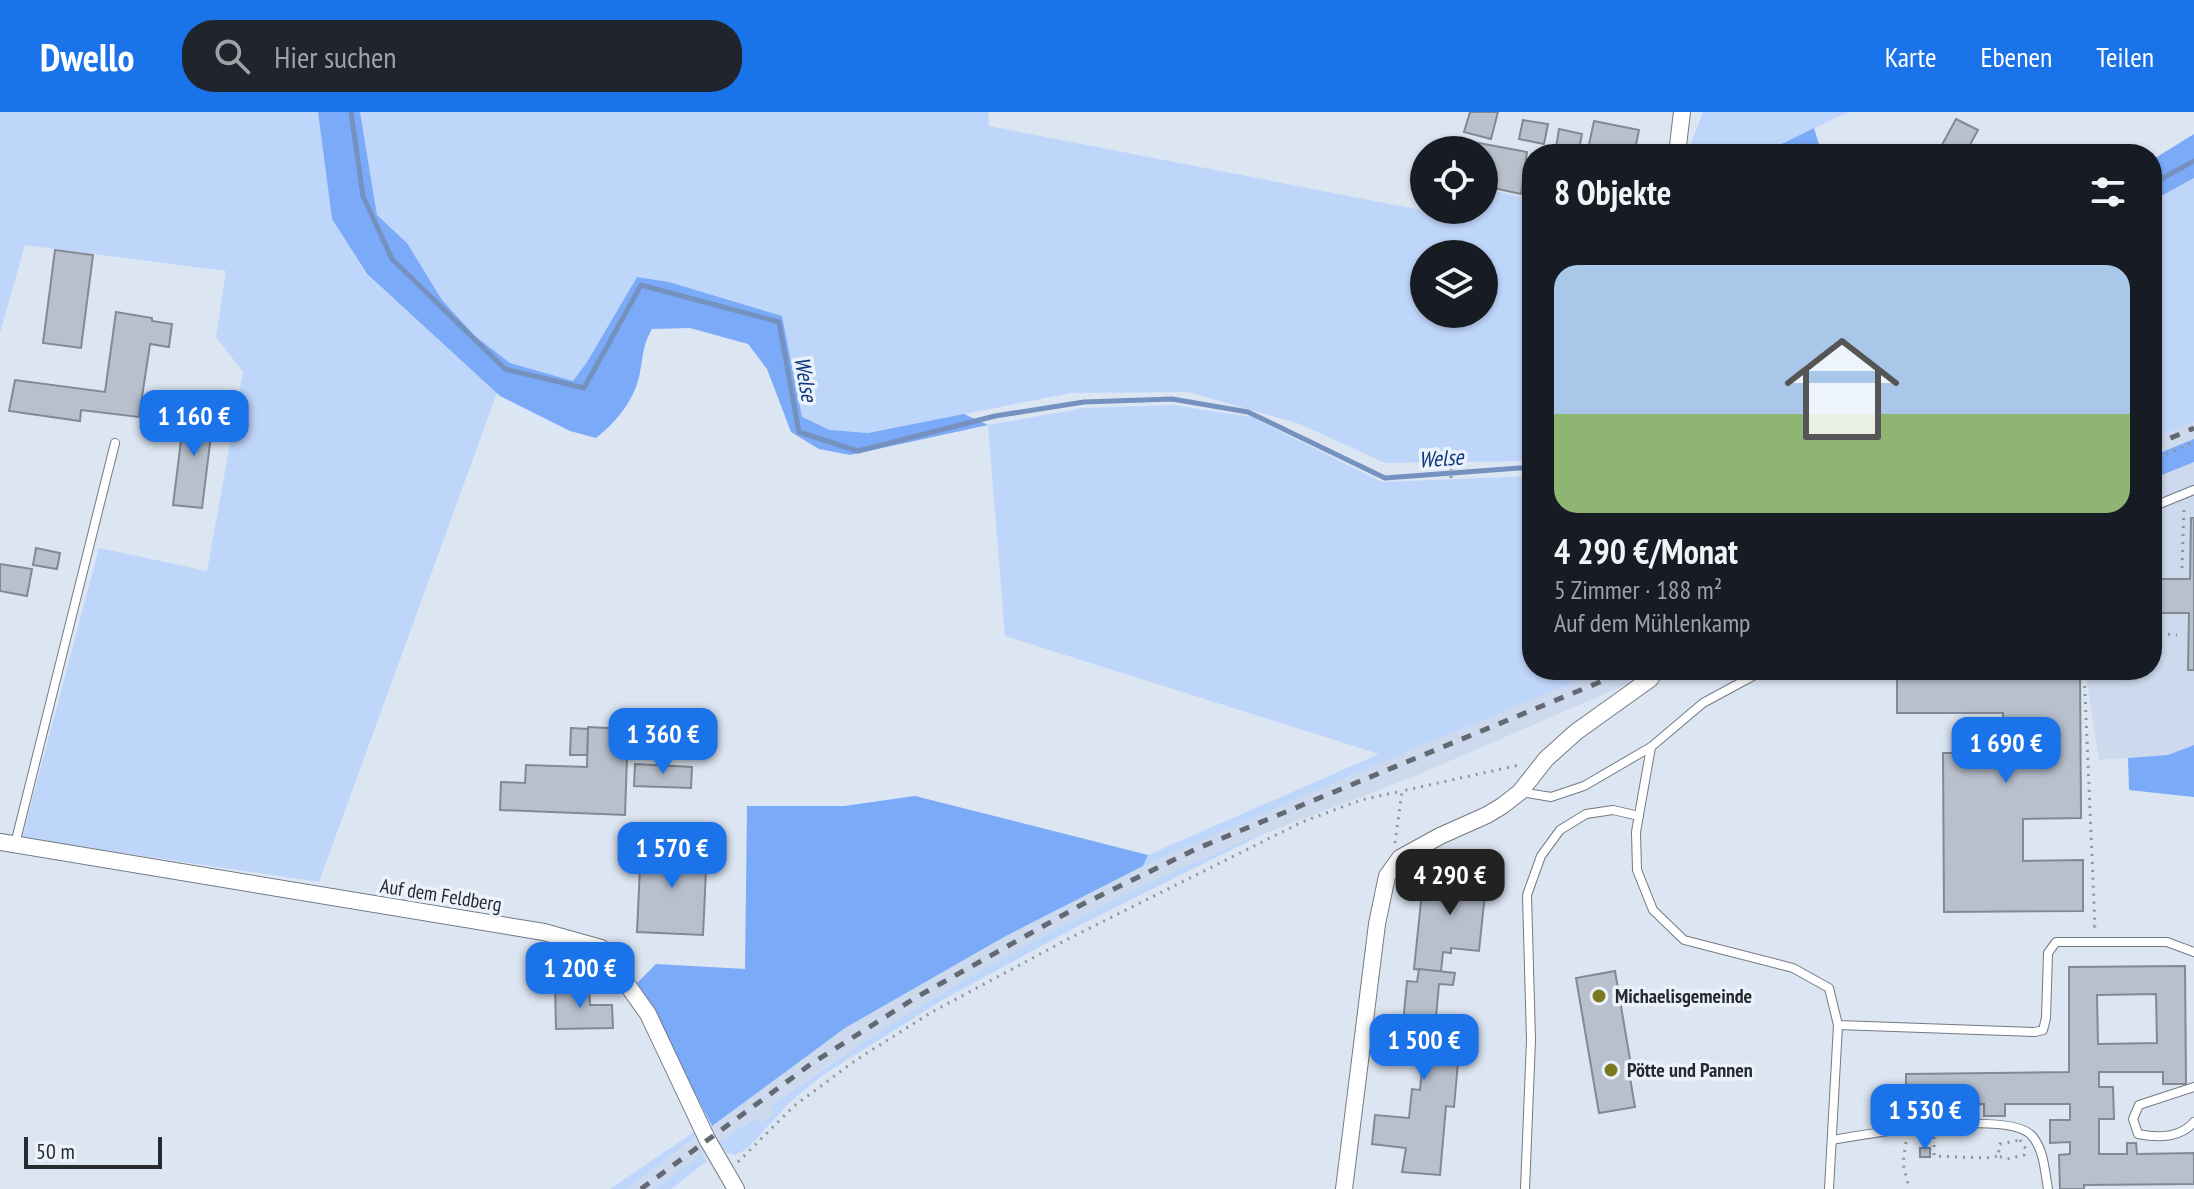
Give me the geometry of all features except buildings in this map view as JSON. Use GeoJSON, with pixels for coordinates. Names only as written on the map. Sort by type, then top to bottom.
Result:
{"type":"FeatureCollection","features":[{"type":"Feature","properties":{"kind":"street"},"geometry":{"type":"LineString","coordinates":[[1678,144],[1682,112]]}},
{"type":"Feature","properties":{"kind":"street"},"geometry":{"type":"LineString","coordinates":[[1344,1189],[1377,924],[1387,876],[1400,858],[1487,815],[1520,792],[1546,759],[1576,732],[1649,680]]}},
{"type":"Feature","properties":{"kind":"street","name":"Auf dem Feldberg"},"geometry":{"type":"LineString","coordinates":[[8,843],[544,932],[601,948],[648,1014],[707,1139],[736,1189]]}},
{"type":"Feature","properties":{"kind":"lane"},"geometry":{"type":"LineString","coordinates":[[8,843],[115,443]]}},
{"type":"Feature","properties":{"kind":"lane"},"geometry":{"type":"LineString","coordinates":[[2162,503],[2194,490]]}},
{"type":"Feature","properties":{"kind":"lane"},"geometry":{"type":"LineString","coordinates":[[1520,792],[1551,797],[1584,786],[1651,747],[1703,703],[1746,680]]}},
{"type":"Feature","properties":{"kind":"lane"},"geometry":{"type":"LineString","coordinates":[[1651,747],[1636,832],[1637,870],[1653,910],[1684,940],[1793,968],[1829,988],[1838,1025],[1829,1189]]}},
{"type":"Feature","properties":{"kind":"lane"},"geometry":{"type":"LineString","coordinates":[[1525,1189],[1531,1040],[1527,895],[1541,856],[1560,830],[1586,814],[1613,810],[1639,816]]}},
{"type":"Feature","properties":{"kind":"lane"},"geometry":{"type":"LineString","coordinates":[[1838,1025],[2035,1032],[2043,1030],[2046,1018],[2048,953],[2056,942],[2167,942],[2194,952]]}},
{"type":"Feature","properties":{"kind":"lane"},"geometry":{"type":"LineString","coordinates":[[2194,1087],[2139,1105],[2133,1119],[2138,1134],[2154,1137],[2172,1135],[2194,1122]]}},
{"type":"Feature","properties":{"kind":"lane"},"geometry":{"type":"LineString","coordinates":[[1832,1140],[1933,1125],[2024,1128],[2035,1138],[2048,1189]]}},
{"type":"Feature","properties":{"kind":"path"},"geometry":{"type":"LineString","coordinates":[[2162,456],[2194,442]]}},
{"type":"Feature","properties":{"kind":"path"},"geometry":{"type":"LineString","coordinates":[[1451,460],[1451,480]]}},
{"type":"Feature","properties":{"kind":"path"},"geometry":{"type":"LineString","coordinates":[[2182,568],[2185,494]]}},
{"type":"Feature","properties":{"kind":"path"},"geometry":{"type":"LineString","coordinates":[[2162,634],[2177,635]]}},
{"type":"Feature","properties":{"kind":"path"},"geometry":{"type":"LineString","coordinates":[[2084,680],[2095,926],[2084,929]]}},
{"type":"Feature","properties":{"kind":"path"},"geometry":{"type":"LineString","coordinates":[[726,1171],[746,1156],[794,1106],[856,1060],[932,1012],[1082,932],[1302,822],[1361,800],[1546,759]]}},
{"type":"Feature","properties":{"kind":"path"},"geometry":{"type":"LineString","coordinates":[[1392,869],[1402,791]]}},
{"type":"Feature","properties":{"kind":"path"},"geometry":{"type":"LineString","coordinates":[[1933,1125],[1934,1156],[2021,1157],[2026,1149],[2024,1143],[2020,1140],[2004,1141],[2000,1144],[1998,1156]]}},
{"type":"Feature","properties":{"kind":"path"},"geometry":{"type":"LineString","coordinates":[[1909,1189],[1903,1163],[1910,1127]]}},
{"type":"Feature","properties":{"kind":"shaded area"},"geometry":{"type":"Polygon","coordinates":[[[0,112],[318,112],[332,219],[366,274],[497,393],[319,882],[22,838],[99,548],[207,571],[243,372],[216,337],[226,271],[25,245],[0,333],[0,112]]]}},
{"type":"Feature","properties":{"kind":"shaded area"},"geometry":{"type":"Polygon","coordinates":[[[318,112],[360,112],[377,215],[407,243],[442,300],[475,336],[510,363],[573,381],[637,277],[669,282],[782,316],[802,417],[830,430],[868,433],[964,414],[988,425],[850,455],[819,449],[791,432],[767,369],[748,344],[690,328],[652,329],[644,347],[636,386],[610,426],[596,438],[570,431],[500,396],[367,274],[332,219],[318,112]]]}},
{"type":"Feature","properties":{"kind":"shaded area"},"geometry":{"type":"Polygon","coordinates":[[[360,112],[988,112],[989,126],[1410,208],[1410,224],[1498,224],[1498,192],[1522,197],[1522,461],[1385,463],[1300,424],[1188,392],[1071,393],[868,433],[830,430],[802,417],[782,316],[669,282],[637,277],[573,381],[510,363],[475,336],[442,300],[407,243],[377,215],[360,112]]]}},
{"type":"Feature","properties":{"kind":"shaded area"},"geometry":{"type":"Polygon","coordinates":[[[1703,112],[1848,112],[1782,144],[1691,144],[1703,112]]]}},
{"type":"Feature","properties":{"kind":"shaded area"},"geometry":{"type":"Polygon","coordinates":[[[1814,128],[1819,144],[1781,144],[1814,128]]]}},
{"type":"Feature","properties":{"kind":"shaded area"},"geometry":{"type":"Polygon","coordinates":[[[2194,134],[2194,178],[2162,196],[2162,154],[2194,134]]]}},
{"type":"Feature","properties":{"kind":"shaded area"},"geometry":{"type":"Polygon","coordinates":[[[2194,178],[2194,422],[2162,435],[2162,196],[2194,178]]]}},
{"type":"Feature","properties":{"kind":"shaded area"},"geometry":{"type":"Polygon","coordinates":[[[1173,405],[1252,417],[1382,482],[1522,476],[1522,680],[1580,680],[1143,866],[1148,855],[1379,754],[1005,636],[988,425],[1084,408],[1173,405]]]}},
{"type":"Feature","properties":{"kind":"shaded area"},"geometry":{"type":"Polygon","coordinates":[[[2194,422],[2194,439],[2162,452],[2162,435],[2194,422]]]}},
{"type":"Feature","properties":{"kind":"shaded area"},"geometry":{"type":"Polygon","coordinates":[[[2194,439],[2194,462],[2162,475],[2162,452],[2194,439]]]}},
{"type":"Feature","properties":{"kind":"shaded area"},"geometry":{"type":"Polygon","coordinates":[[[2194,462],[2194,745],[2168,755],[2099,760],[2087,680],[2162,680],[2162,475],[2194,462]]]}},
{"type":"Feature","properties":{"kind":"shaded area"},"geometry":{"type":"Polygon","coordinates":[[[1580,680],[1637,680],[1415,776],[1214,853],[1073,921],[942,993],[822,1069],[770,1107],[775,1113],[761,1124],[754,1118],[655,1189],[627,1189],[845,1028],[1004,937],[1143,866],[1580,680]]]}},
{"type":"Feature","properties":{"kind":"shaded area"},"geometry":{"type":"Polygon","coordinates":[[[2194,745],[2194,797],[2129,790],[2128,758],[2168,755],[2194,745]]]}},
{"type":"Feature","properties":{"kind":"shaded area"},"geometry":{"type":"Polygon","coordinates":[[[915,796],[1148,855],[1143,866],[1004,937],[845,1028],[712,1126],[637,983],[656,964],[745,969],[747,806],[844,806],[915,796]]]}},
{"type":"Feature","properties":{"kind":"shaded area"},"geometry":{"type":"Polygon","coordinates":[[[1277,827],[1078,926],[944,999],[823,1075],[790,1102],[747,1149],[735,1155],[727,1153],[718,1143],[755,1118],[761,1124],[775,1113],[770,1107],[829,1065],[890,1025],[1015,952],[1145,886],[1277,827]]]}},
{"type":"Feature","properties":{"kind":"shaded area"},"geometry":{"type":"Polygon","coordinates":[[[694,1132],[696,1137],[627,1189],[610,1189],[694,1132]]]}},
{"type":"Feature","properties":{"kind":"shaded area"},"geometry":{"type":"Polygon","coordinates":[[[702,1154],[707,1161],[671,1189],[655,1189],[702,1154]]]}},
{"type":"Feature","properties":{"kind":"waterway","name":"Welse"},"geometry":{"type":"LineString","coordinates":[[351,112],[363,196],[392,259],[505,369],[584,388],[641,285],[779,322],[799,432],[858,451],[995,416],[1084,402],[1172,399],[1248,412],[1385,478],[1522,468]]}},
{"type":"Feature","properties":{"kind":"waterway","name":"Welse"},"geometry":{"type":"LineString","coordinates":[[2162,179],[2194,161]]}},
{"type":"Feature","properties":{"kind":"railway"},"geometry":{"type":"LineString","coordinates":[[2162,442],[2194,428]]}},
{"type":"Feature","properties":{"kind":"railway"},"geometry":{"type":"LineString","coordinates":[[641,1189],[811,1064],[915,998],[1081,905],[1196,849],[1605,680]]}},
{"type":"Feature","properties":{"kind":"place","name":"Michaelisgemeinde"},"geometry":{"type":"Point","coordinates":[1599,996]}},
{"type":"Feature","properties":{"kind":"place","name":"Pötte und Pannen"},"geometry":{"type":"Point","coordinates":[1611,1070]}}]}
